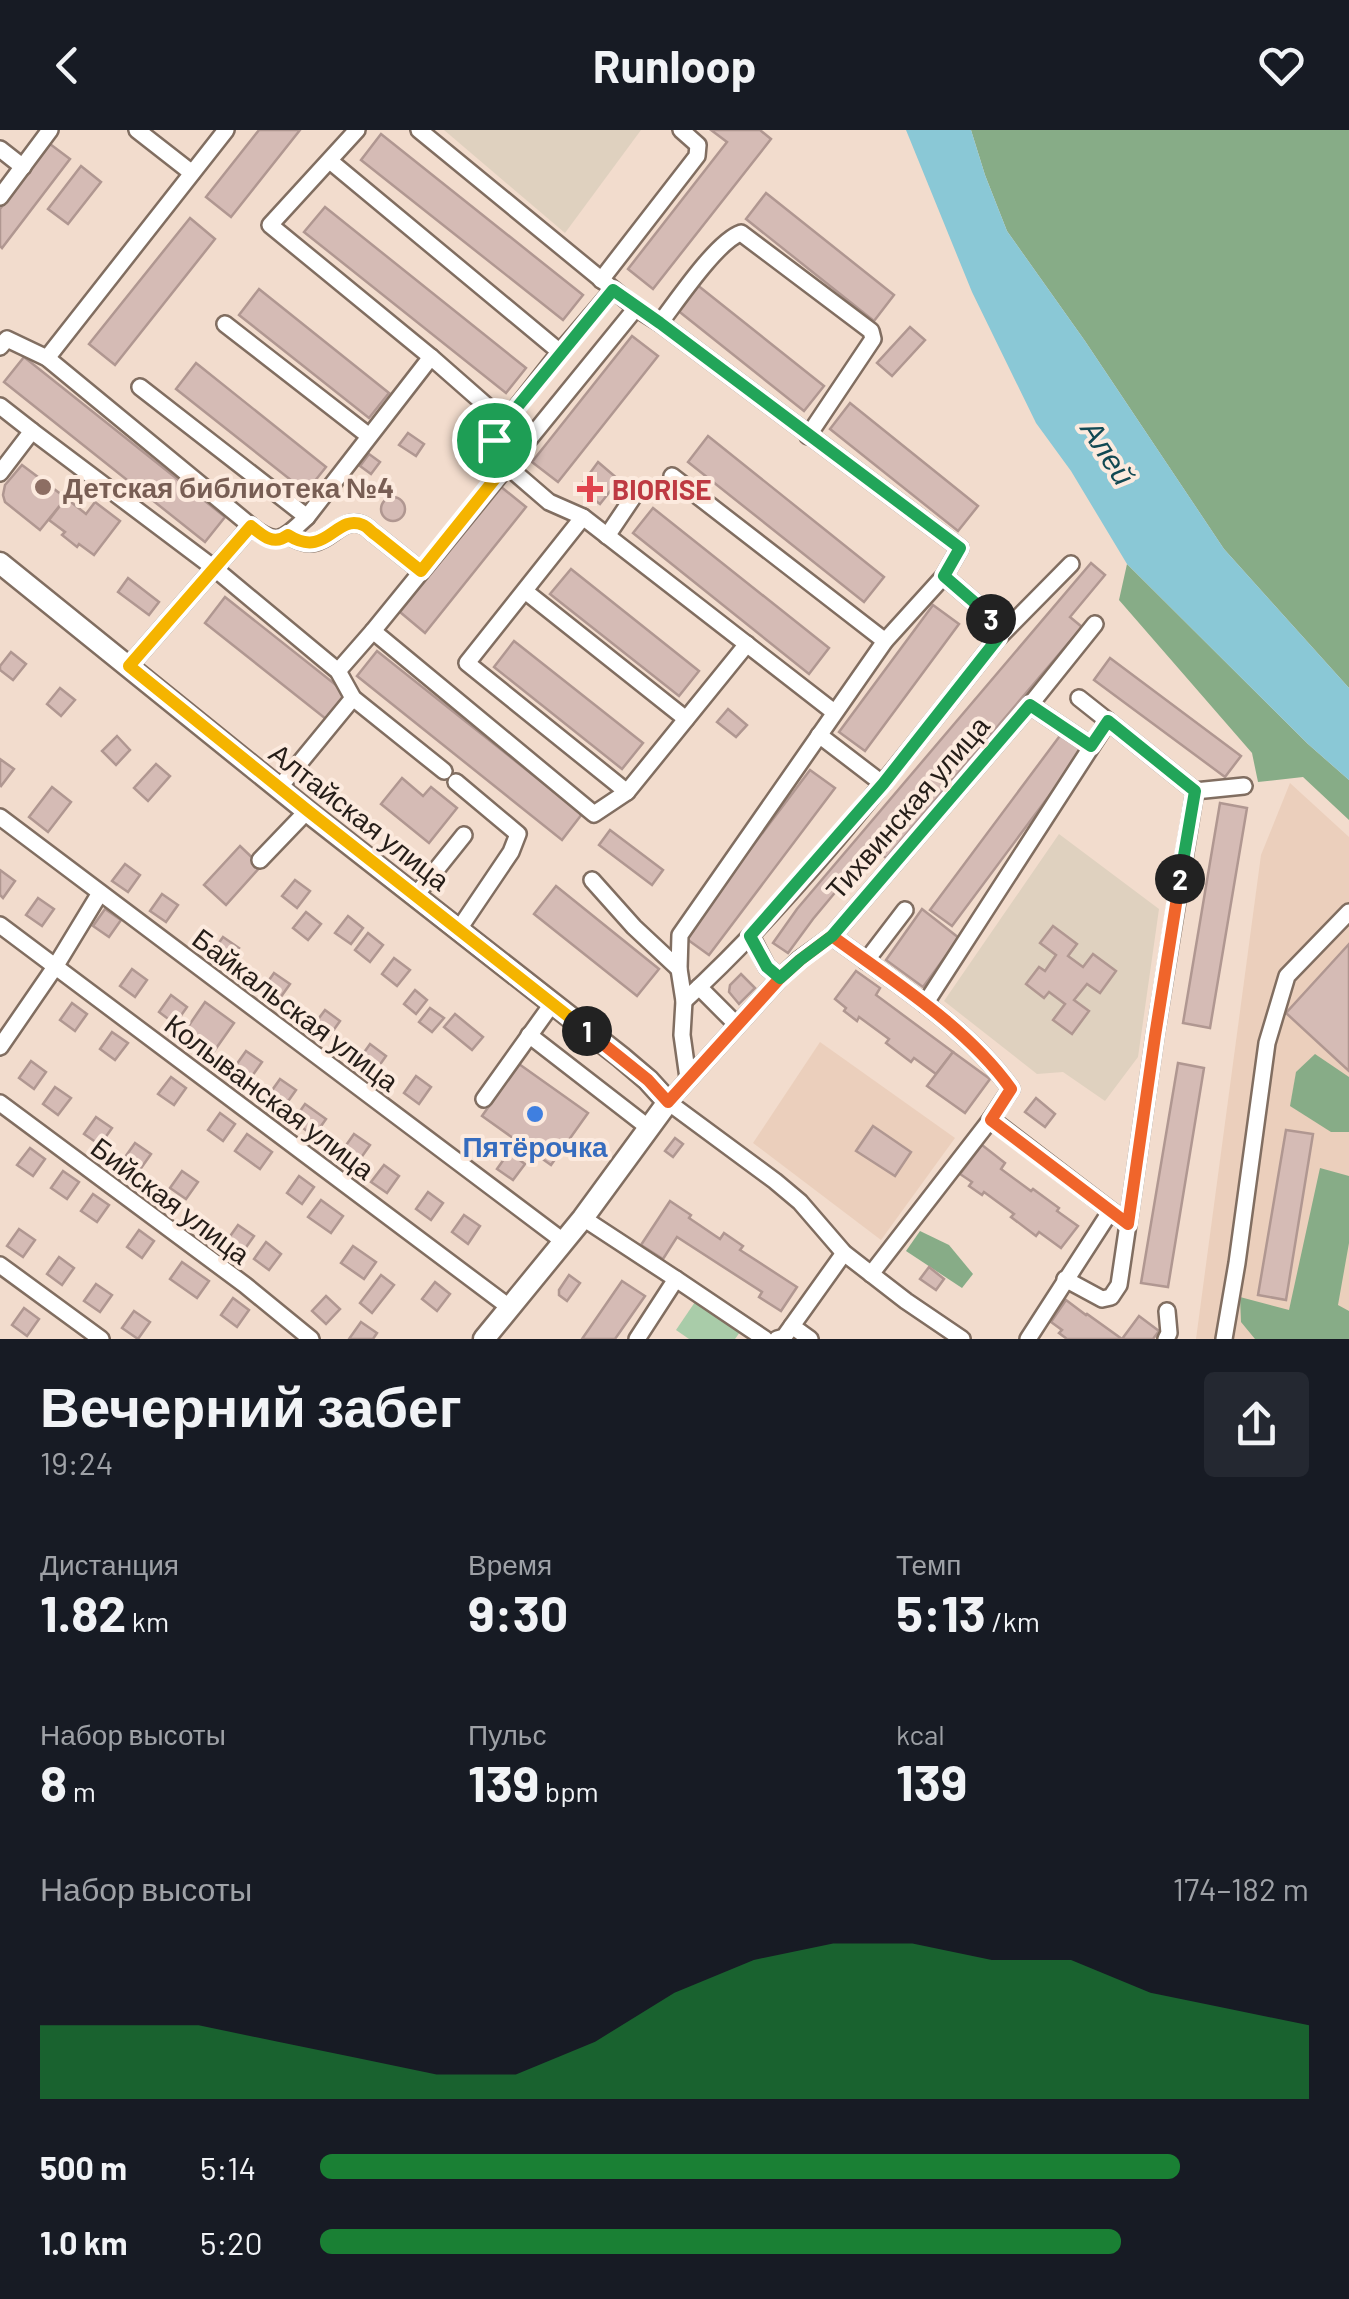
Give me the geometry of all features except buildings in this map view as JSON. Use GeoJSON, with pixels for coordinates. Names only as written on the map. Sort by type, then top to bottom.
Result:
{"type":"FeatureCollection","features":[{"type":"Feature","properties":{"kind":"main road","name":"Алтайская улица"},"geometry":{"type":"LineString","coordinates":[[0,563],[621,1056],[668,1102]]}},
{"type":"Feature","properties":{"kind":"main road","name":"Тихвинская улица"},"geometry":{"type":"LineString","coordinates":[[484,1339],[582,1218],[668,1102]]}},
{"type":"Feature","properties":{"kind":"street"},"geometry":{"type":"LineString","coordinates":[[0,198],[50,130]]}},
{"type":"Feature","properties":{"kind":"street"},"geometry":{"type":"LineString","coordinates":[[137,130],[192,173]]}},
{"type":"Feature","properties":{"kind":"street"},"geometry":{"type":"LineString","coordinates":[[47,358],[226,130]]}},
{"type":"Feature","properties":{"kind":"street"},"geometry":{"type":"LineString","coordinates":[[357,130],[270,225],[505,422]]}},
{"type":"Feature","properties":{"kind":"street"},"geometry":{"type":"LineString","coordinates":[[419,130],[636,308],[960,548],[944,576],[885,642],[834,712],[680,936],[682,1035],[688,1078]]}},
{"type":"Feature","properties":{"kind":"street"},"geometry":{"type":"LineString","coordinates":[[681,130],[698,145],[697,156],[560,352],[505,422],[494,440],[495,453],[549,502],[584,517],[834,712]]}},
{"type":"Feature","properties":{"kind":"street"},"geometry":{"type":"LineString","coordinates":[[0,149],[23,167]]}},
{"type":"Feature","properties":{"kind":"street"},"geometry":{"type":"LineString","coordinates":[[330,161],[560,352]]}},
{"type":"Feature","properties":{"kind":"street"},"geometry":{"type":"LineString","coordinates":[[660,323],[711,259],[732,236],[741,233],[857,320],[871,331],[874,339],[808,436]]}},
{"type":"Feature","properties":{"kind":"street"},"geometry":{"type":"LineString","coordinates":[[338,671],[636,308]]}},
{"type":"Feature","properties":{"kind":"street"},"geometry":{"type":"LineString","coordinates":[[225,324],[369,436]]}},
{"type":"Feature","properties":{"kind":"street"},"geometry":{"type":"LineString","coordinates":[[0,347],[7,338],[47,358],[265,538],[274,540],[285,538],[308,517],[431,357]]}},
{"type":"Feature","properties":{"kind":"street"},"geometry":{"type":"LineString","coordinates":[[140,387],[308,517]]}},
{"type":"Feature","properties":{"kind":"street"},"geometry":{"type":"LineString","coordinates":[[0,406],[214,568],[338,671],[354,698],[518,834],[511,852],[459,929]]}},
{"type":"Feature","properties":{"kind":"street"},"geometry":{"type":"LineString","coordinates":[[0,473],[32,430]]}},
{"type":"Feature","properties":{"kind":"street"},"geometry":{"type":"LineString","coordinates":[[672,476],[885,642]]}},
{"type":"Feature","properties":{"kind":"street"},"geometry":{"type":"LineString","coordinates":[[607,536],[638,490]]}},
{"type":"Feature","properties":{"kind":"street"},"geometry":{"type":"LineString","coordinates":[[584,517],[467,663],[627,792]]}},
{"type":"Feature","properties":{"kind":"street"},"geometry":{"type":"LineString","coordinates":[[288,535],[309,544],[348,524],[362,524],[421,571]]}},
{"type":"Feature","properties":{"kind":"street"},"geometry":{"type":"LineString","coordinates":[[129,666],[251,526]]}},
{"type":"Feature","properties":{"kind":"street"},"geometry":{"type":"LineString","coordinates":[[684,1001],[750,936],[883,784],[998,638],[1071,564]]}},
{"type":"Feature","properties":{"kind":"street"},"geometry":{"type":"LineString","coordinates":[[944,576],[989,615],[998,638]]}},
{"type":"Feature","properties":{"kind":"street"},"geometry":{"type":"LineString","coordinates":[[525,591],[686,719]]}},
{"type":"Feature","properties":{"kind":"street","name":"Тихвинская улица"},"geometry":{"type":"LineString","coordinates":[[668,1102],[780,978],[832,936],[1095,624]]}},
{"type":"Feature","properties":{"kind":"street"},"geometry":{"type":"LineString","coordinates":[[373,631],[594,814],[627,792],[747,644]]}},
{"type":"Feature","properties":{"kind":"street"},"geometry":{"type":"LineString","coordinates":[[280,788],[354,698]]}},
{"type":"Feature","properties":{"kind":"street"},"geometry":{"type":"LineString","coordinates":[[1079,698],[1195,791],[1244,786]]}},
{"type":"Feature","properties":{"kind":"street"},"geometry":{"type":"LineString","coordinates":[[1030,705],[1091,746]]}},
{"type":"Feature","properties":{"kind":"street"},"geometry":{"type":"LineString","coordinates":[[926,1004],[1108,721]]}},
{"type":"Feature","properties":{"kind":"street"},"geometry":{"type":"LineString","coordinates":[[819,735],[883,784]]}},
{"type":"Feature","properties":{"kind":"street"},"geometry":{"type":"LineString","coordinates":[[1065,1279],[1102,1299],[1111,1297],[1119,1285],[1195,791]]}},
{"type":"Feature","properties":{"kind":"street"},"geometry":{"type":"LineString","coordinates":[[260,860],[307,810]]}},
{"type":"Feature","properties":{"kind":"street","name":"Байкальская улица"},"geometry":{"type":"LineString","coordinates":[[0,817],[564,1241]]}},
{"type":"Feature","properties":{"kind":"street"},"geometry":{"type":"LineString","coordinates":[[416,895],[464,834]]}},
{"type":"Feature","properties":{"kind":"street"},"geometry":{"type":"LineString","coordinates":[[592,880],[679,970]]}},
{"type":"Feature","properties":{"kind":"street"},"geometry":{"type":"LineString","coordinates":[[0,1048],[100,894]]}},
{"type":"Feature","properties":{"kind":"street"},"geometry":{"type":"LineString","coordinates":[[866,961],[905,910]]}},
{"type":"Feature","properties":{"kind":"street"},"geometry":{"type":"LineString","coordinates":[[1224,1339],[1267,1043],[1287,976],[1349,912]]}},
{"type":"Feature","properties":{"kind":"street","name":"Колыванская улица"},"geometry":{"type":"LineString","coordinates":[[0,925],[509,1307]]}},
{"type":"Feature","properties":{"kind":"street"},"geometry":{"type":"LineString","coordinates":[[750,936],[767,967],[780,978]]}},
{"type":"Feature","properties":{"kind":"street"},"geometry":{"type":"LineString","coordinates":[[832,936],[926,1004],[995,1066],[1011,1089],[871,1274]]}},
{"type":"Feature","properties":{"kind":"street"},"geometry":{"type":"LineString","coordinates":[[699,987],[737,1025]]}},
{"type":"Feature","properties":{"kind":"street"},"geometry":{"type":"LineString","coordinates":[[484,1099],[552,1004]]}},
{"type":"Feature","properties":{"kind":"street"},"geometry":{"type":"LineString","coordinates":[[529,1035],[649,1128]]}},
{"type":"Feature","properties":{"kind":"street","name":"Алтайская улица"},"geometry":{"type":"LineString","coordinates":[[668,1102],[776,1180],[844,1254],[962,1339]]}},
{"type":"Feature","properties":{"kind":"street","name":"Бийская улица"},"geometry":{"type":"LineString","coordinates":[[0,1103],[245,1285],[311,1339]]}},
{"type":"Feature","properties":{"kind":"street"},"geometry":{"type":"LineString","coordinates":[[991,1120],[1128,1224]]}},
{"type":"Feature","properties":{"kind":"street"},"geometry":{"type":"LineString","coordinates":[[1028,1339],[1110,1212]]}},
{"type":"Feature","properties":{"kind":"street"},"geometry":{"type":"LineString","coordinates":[[582,1218],[765,1339]]}},
{"type":"Feature","properties":{"kind":"street"},"geometry":{"type":"LineString","coordinates":[[777,1339],[784,1337],[844,1254]]}},
{"type":"Feature","properties":{"kind":"street"},"geometry":{"type":"LineString","coordinates":[[0,1265],[101,1339]]}},
{"type":"Feature","properties":{"kind":"street"},"geometry":{"type":"LineString","coordinates":[[637,1339],[676,1279]]}},
{"type":"Feature","properties":{"kind":"street"},"geometry":{"type":"LineString","coordinates":[[1166,1311],[1166,1339]]}},
{"type":"Feature","properties":{"kind":"street"},"geometry":{"type":"LineString","coordinates":[[792,1326],[810,1339]]}},
{"type":"Feature","properties":{"kind":"shaded area"},"geometry":{"type":"Polygon","coordinates":[[[444,130],[641,130],[565,233],[444,130]]]}},
{"type":"Feature","properties":{"kind":"shaded area"},"geometry":{"type":"Polygon","coordinates":[[[1290,783],[1349,837],[1349,1339],[1196,1339],[1261,855],[1290,783]]]}},
{"type":"Feature","properties":{"kind":"shaded area"},"geometry":{"type":"Polygon","coordinates":[[[1059,834],[1159,909],[1138,1057],[1105,1101],[1063,1072],[1037,1074],[944,1001],[1059,834]]]}},
{"type":"Feature","properties":{"kind":"shaded area"},"geometry":{"type":"Polygon","coordinates":[[[820,1042],[955,1138],[881,1240],[753,1143],[820,1042]]]}},
{"type":"Feature","properties":{"kind":"green space"},"geometry":{"type":"Polygon","coordinates":[[[971,130],[1349,130],[1349,688],[1224,549],[1007,231],[971,130]]]}},
{"type":"Feature","properties":{"kind":"green space"},"geometry":{"type":"Polygon","coordinates":[[[1127,564],[1349,780],[1349,820],[1303,777],[1258,782],[1252,753],[1119,600],[1127,564]]]}},
{"type":"Feature","properties":{"kind":"green space"},"geometry":{"type":"Polygon","coordinates":[[[1315,1054],[1349,1077],[1349,1132],[1331,1132],[1290,1106],[1296,1072],[1315,1054]]]}},
{"type":"Feature","properties":{"kind":"green space"},"geometry":{"type":"Polygon","coordinates":[[[1320,1168],[1349,1176],[1349,1243],[1338,1305],[1349,1311],[1349,1339],[1255,1339],[1241,1322],[1240,1297],[1289,1310],[1320,1168]]]}},
{"type":"Feature","properties":{"kind":"green space"},"geometry":{"type":"Polygon","coordinates":[[[920,1231],[949,1245],[973,1274],[962,1288],[906,1251],[920,1231]]]}},
{"type":"Feature","properties":{"kind":"green space"},"geometry":{"type":"Polygon","coordinates":[[[695,1302],[740,1332],[735,1339],[689,1339],[676,1330],[695,1302]]]}},
{"type":"Feature","properties":{"kind":"water","name":"Алей"},"geometry":{"type":"Polygon","coordinates":[[[906,130],[971,130],[1007,231],[1224,549],[1349,688],[1349,780],[1127,564],[1071,471],[1036,423],[972,292],[906,130]]]}},
{"type":"Feature","properties":{"kind":"place","name":"Детская библиотека №4"},"geometry":{"type":"Point","coordinates":[43,487]}},
{"type":"Feature","properties":{"kind":"place","name":"BIORISE"},"geometry":{"type":"Point","coordinates":[590,489]}},
{"type":"Feature","properties":{"kind":"place","name":"Пятёрочка"},"geometry":{"type":"Point","coordinates":[535,1114]}},
{"type":"Feature","properties":{"kind":"route"},"geometry":{"type":"LineString","coordinates":[[494,440],[495,453],[506,465],[421,571],[362,524],[348,524],[309,544],[288,535],[274,540],[265,538],[251,526],[129,666],[621,1056],[668,1102],[780,978],[832,936],[926,1004],[995,1066],[1011,1089],[991,1120],[1128,1224],[1195,791],[1108,721],[1091,746],[1030,705],[832,936],[800,960],[780,978],[767,967],[750,936],[883,784],[998,638],[989,615],[944,576],[960,548],[613,290],[494,440]]}}]}
